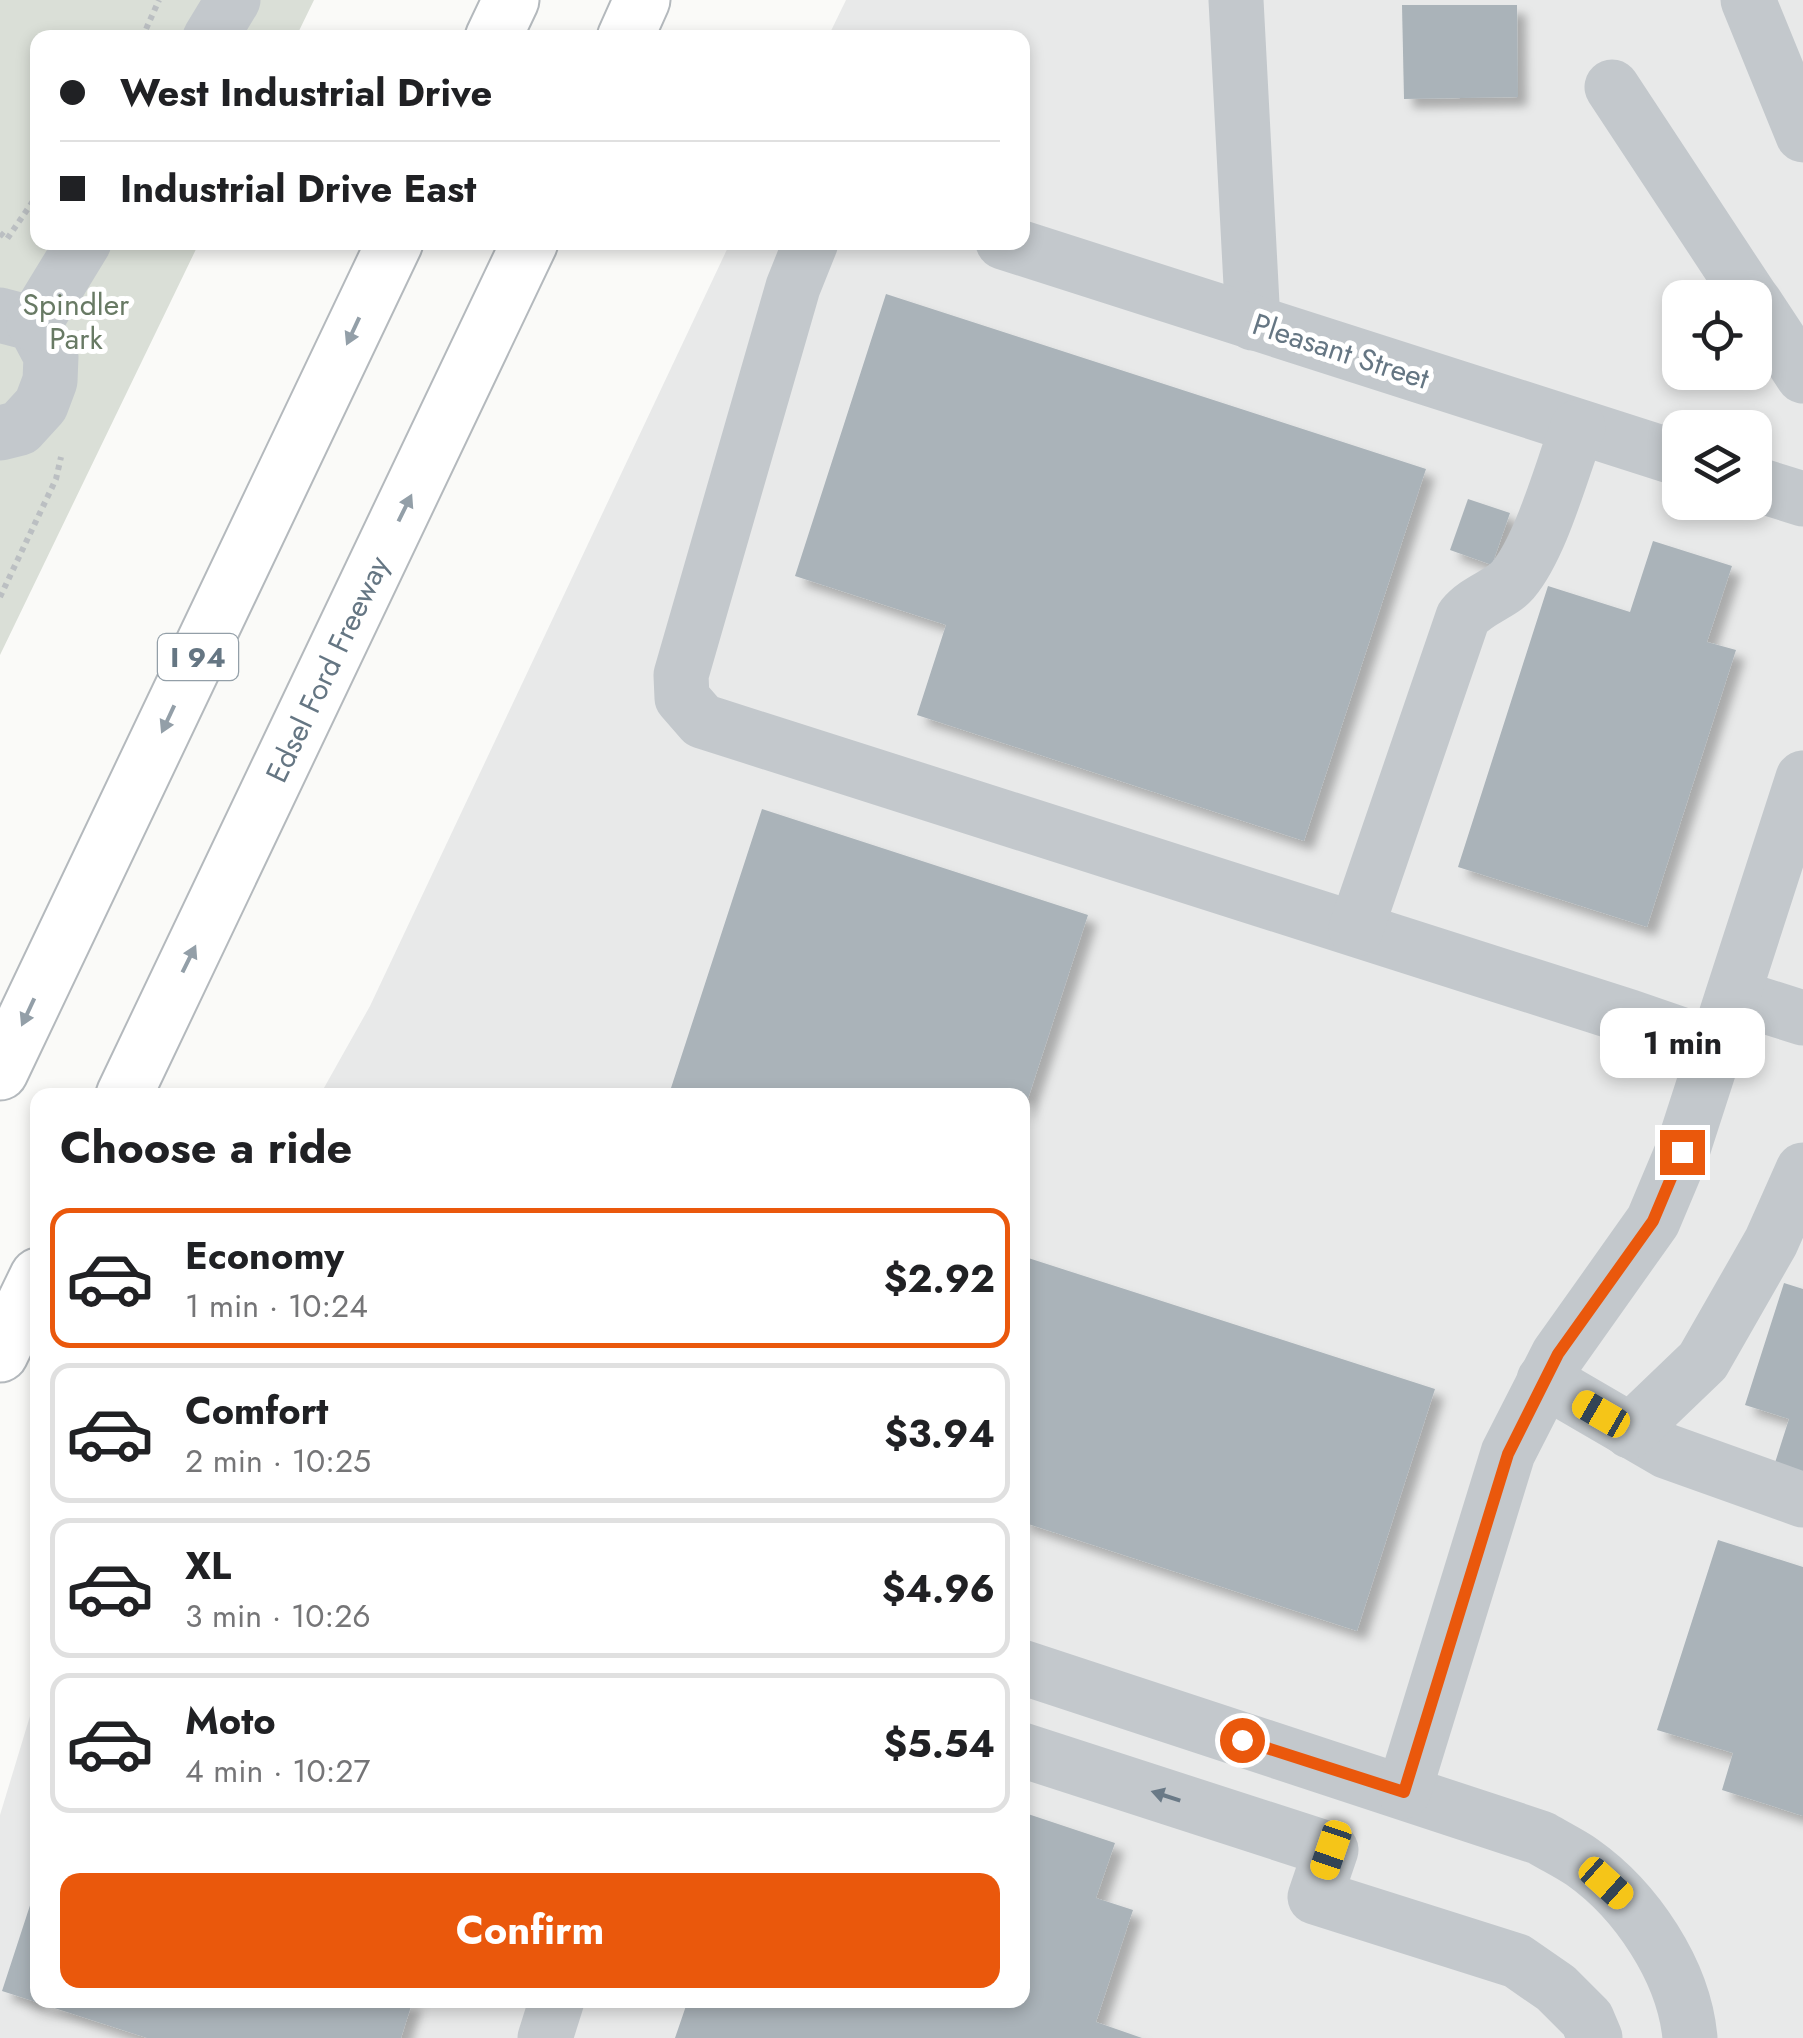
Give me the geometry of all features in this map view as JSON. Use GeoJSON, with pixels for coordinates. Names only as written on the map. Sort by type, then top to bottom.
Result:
{"type":"FeatureCollection","features":[{"type":"Feature","properties":{"kind":"highway"},"geometry":{"type":"LineString","coordinates":[[498,30],[512,0]]}},
{"type":"Feature","properties":{"kind":"highway"},"geometry":{"type":"LineString","coordinates":[[629,30],[642,0]]}},
{"type":"Feature","properties":{"kind":"highway","name":"I 94"},"geometry":{"type":"LineString","coordinates":[[0,1072],[392,250]]}},
{"type":"Feature","properties":{"kind":"highway","name":"Edsel Ford Freeway"},"geometry":{"type":"LineString","coordinates":[[127,1088],[526,250]]}},
{"type":"Feature","properties":{"kind":"highway"},"geometry":{"type":"LineString","coordinates":[[0,1354],[30,1292]]}},
{"type":"Feature","properties":{"kind":"street"},"geometry":{"type":"LineString","coordinates":[[215,30],[233,0]]}},
{"type":"Feature","properties":{"kind":"street"},"geometry":{"type":"LineString","coordinates":[[1236,0],[1253,323]]}},
{"type":"Feature","properties":{"kind":"street"},"geometry":{"type":"LineString","coordinates":[[1748,0],[1803,135]]}},
{"type":"Feature","properties":{"kind":"street"},"geometry":{"type":"LineString","coordinates":[[1612,87],[1740,280]]}},
{"type":"Feature","properties":{"kind":"street"},"geometry":{"type":"LineString","coordinates":[[0,433],[20,428],[41,404],[50,381],[51,356],[17,320],[77,250]]}},
{"type":"Feature","properties":{"kind":"street"},"geometry":{"type":"LineString","coordinates":[[808,250],[793,287],[681,675],[682,698],[702,721],[1717,1047]]}},
{"type":"Feature","properties":{"kind":"street","name":"Pleasant Street"},"geometry":{"type":"LineString","coordinates":[[1027,250],[1662,454]]}},
{"type":"Feature","properties":{"kind":"street"},"geometry":{"type":"LineString","coordinates":[[1772,329],[1803,376]]}},
{"type":"Feature","properties":{"kind":"street"},"geometry":{"type":"LineString","coordinates":[[1356,929],[1462,617],[1475,602],[1510,585],[1527,560],[1578,427]]}},
{"type":"Feature","properties":{"kind":"street"},"geometry":{"type":"LineString","coordinates":[[1772,489],[1803,499]]}},
{"type":"Feature","properties":{"kind":"street"},"geometry":{"type":"LineString","coordinates":[[1404,1792],[1508,1454],[1558,1354],[1653,1221],[1682,1152],[1733,996],[1781,922],[1803,778]]}},
{"type":"Feature","properties":{"kind":"street"},"geometry":{"type":"LineString","coordinates":[[1733,996],[1803,1018]]}},
{"type":"Feature","properties":{"kind":"street"},"geometry":{"type":"LineString","coordinates":[[1630,1431],[1703,1361],[1771,1242],[1803,1170]]}},
{"type":"Feature","properties":{"kind":"street"},"geometry":{"type":"LineString","coordinates":[[1544,1380],[1666,1451],[1803,1500]]}},
{"type":"Feature","properties":{"kind":"street"},"geometry":{"type":"LineString","coordinates":[[1030,1670],[1541,1838],[1583,1862],[1628,1904],[1668,1964],[1689,2024],[1690,2038]]}},
{"type":"Feature","properties":{"kind":"street"},"geometry":{"type":"LineString","coordinates":[[1259,1826],[1279,1752]]}},
{"type":"Feature","properties":{"kind":"street"},"geometry":{"type":"LineString","coordinates":[[1030,1753],[1331,1850],[1315,1898],[1517,1961],[1556,1988],[1587,2019],[1595,2038]]}},
{"type":"Feature","properties":{"kind":"street"},"geometry":{"type":"LineString","coordinates":[[544,2038],[554,2008]]}},
{"type":"Feature","properties":{"kind":"path"},"geometry":{"type":"LineString","coordinates":[[146,30],[160,0]]}},
{"type":"Feature","properties":{"kind":"path"},"geometry":{"type":"LineString","coordinates":[[0,233],[7,239],[30,206]]}},
{"type":"Feature","properties":{"kind":"shaded area"},"geometry":{"type":"Polygon","coordinates":[[[846,0],[1803,0],[1803,2038],[0,2038],[0,1815],[30,1716],[30,2008],[1030,2008],[1030,1088],[324,1088],[370,1006],[727,250],[1030,250],[1030,30],[831,30],[846,0]]]}},
{"type":"Feature","properties":{"kind":"green space","name":"Spindler Park"},"geometry":{"type":"Polygon","coordinates":[[[0,0],[314,0],[299,30],[30,30],[30,250],[196,250],[0,655],[0,0]]]}},
{"type":"Feature","properties":{"kind":"building"},"geometry":{"type":"Polygon","coordinates":[[[1402,5],[1517,5],[1518,97],[1404,99],[1402,5]]]}},
{"type":"Feature","properties":{"kind":"building"},"geometry":{"type":"Polygon","coordinates":[[[886,294],[1426,469],[1304,841],[917,715],[946,625],[795,576],[886,294]]]}},
{"type":"Feature","properties":{"kind":"building"},"geometry":{"type":"Polygon","coordinates":[[[1468,499],[1510,513],[1492,565],[1450,550],[1468,499]]]}},
{"type":"Feature","properties":{"kind":"building"},"geometry":{"type":"Polygon","coordinates":[[[1653,541],[1732,566],[1707,642],[1736,650],[1647,927],[1458,867],[1548,586],[1630,612],[1653,541]]]}},
{"type":"Feature","properties":{"kind":"building"},"geometry":{"type":"Polygon","coordinates":[[[762,809],[1088,915],[1030,1093],[1030,1088],[671,1088],[762,809]]]}},
{"type":"Feature","properties":{"kind":"building"},"geometry":{"type":"Polygon","coordinates":[[[1030,1259],[1435,1389],[1357,1631],[1030,1525],[1030,1259]]]}},
{"type":"Feature","properties":{"kind":"building"},"geometry":{"type":"Polygon","coordinates":[[[1784,1283],[1803,1289],[1803,1479],[1773,1469],[1789,1419],[1745,1405],[1784,1283]]]}},
{"type":"Feature","properties":{"kind":"building"},"geometry":{"type":"Polygon","coordinates":[[[1718,1540],[1803,1567],[1803,1816],[1722,1790],[1733,1753],[1657,1730],[1718,1540]]]}},
{"type":"Feature","properties":{"kind":"building"},"geometry":{"type":"Polygon","coordinates":[[[1030,1815],[1115,1843],[1096,1898],[1133,1910],[1096,2022],[1142,2038],[675,2038],[685,2008],[1030,2008],[1030,1815]]]}},
{"type":"Feature","properties":{"kind":"building"},"geometry":{"type":"Polygon","coordinates":[[[30,1905],[30,2000],[2,1991],[30,1905]]]}},
{"type":"Feature","properties":{"kind":"building"},"geometry":{"type":"Polygon","coordinates":[[[54,2008],[410,2008],[401,2038],[147,2038],[54,2008]]]}},
{"type":"Feature","properties":{"kind":"route"},"geometry":{"type":"LineString","coordinates":[[1242,1740],[1404,1792],[1508,1454],[1558,1354],[1653,1221],[1682,1152]]}}]}
